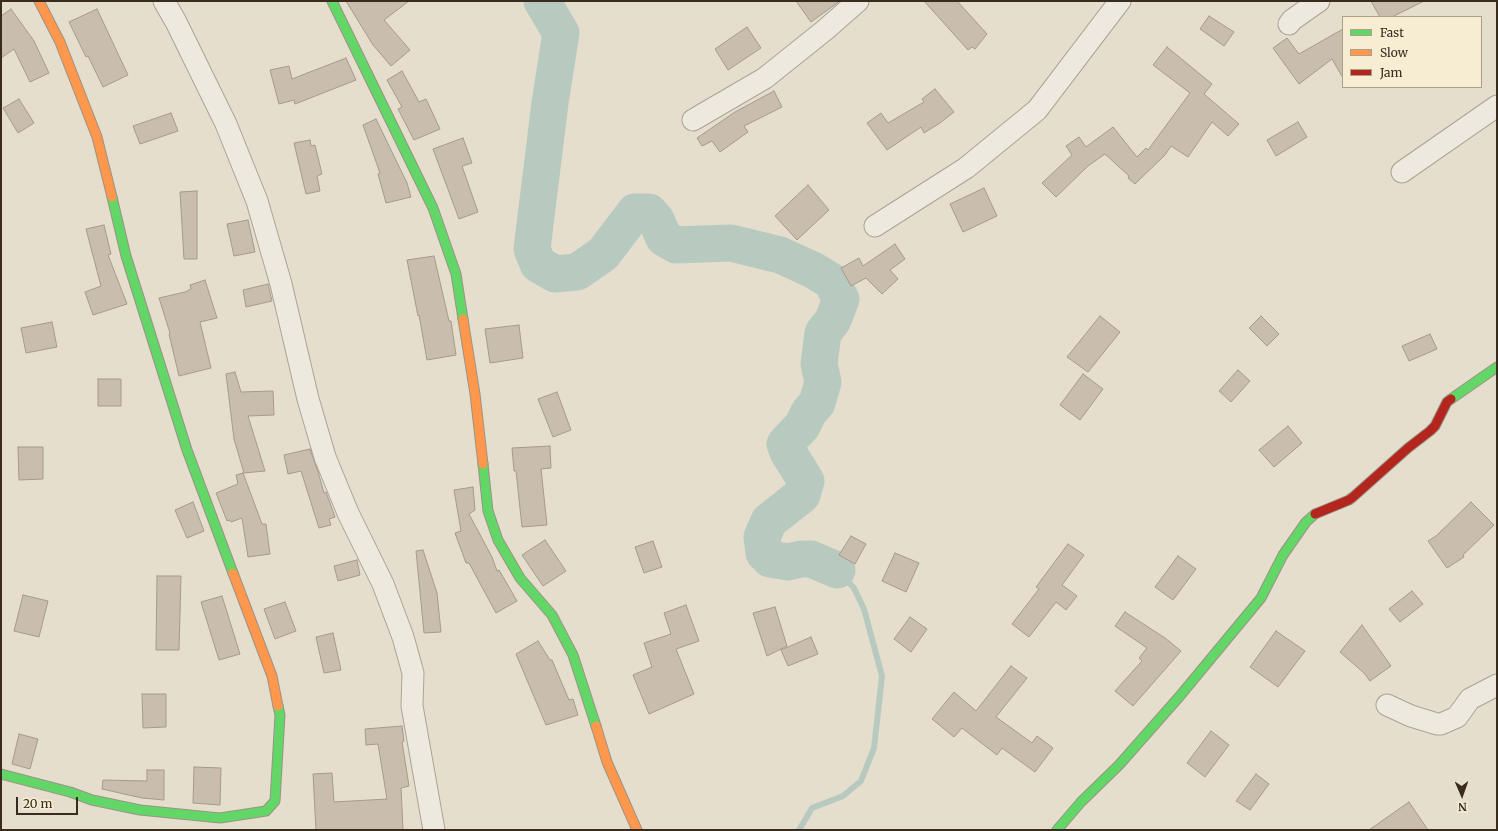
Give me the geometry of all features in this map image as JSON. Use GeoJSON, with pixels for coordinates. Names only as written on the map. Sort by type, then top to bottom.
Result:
{"type":"FeatureCollection","features":[{"type":"Feature","properties":{"kind":"street"},"geometry":{"type":"LineString","coordinates":[[1,774],[70,792],[92,800],[140,810],[220,818],[266,811],[275,801],[280,715],[272,676],[185,443],[126,256],[97,136],[60,42],[39,1]]}},
{"type":"Feature","properties":{"kind":"street"},"geometry":{"type":"LineString","coordinates":[[164,1],[176,22],[226,124],[257,201],[281,284],[308,399],[325,457],[348,513],[383,584],[403,637],[412,673],[412,706],[434,830]]}},
{"type":"Feature","properties":{"kind":"street"},"geometry":{"type":"LineString","coordinates":[[332,1],[433,208],[456,274],[475,394],[488,511],[498,540],[520,578],[552,615],[573,656],[608,762],[637,830]]}},
{"type":"Feature","properties":{"kind":"street"},"geometry":{"type":"LineString","coordinates":[[693,120],[765,78],[825,30],[858,1]]}},
{"type":"Feature","properties":{"kind":"street"},"geometry":{"type":"LineString","coordinates":[[875,226],[966,168],[1037,110],[1120,1]]}},
{"type":"Feature","properties":{"kind":"street"},"geometry":{"type":"LineString","coordinates":[[1289,24],[1292,20],[1319,1]]}},
{"type":"Feature","properties":{"kind":"street"},"geometry":{"type":"LineString","coordinates":[[1402,172],[1497,106]]}},
{"type":"Feature","properties":{"kind":"street"},"geometry":{"type":"LineString","coordinates":[[1057,830],[1081,802],[1119,765],[1169,709],[1261,598],[1283,555],[1306,522],[1319,512],[1349,500],[1435,426],[1447,402],[1497,367]]}},
{"type":"Feature","properties":{"kind":"street"},"geometry":{"type":"LineString","coordinates":[[1387,705],[1411,716],[1441,724],[1457,717],[1470,699],[1497,685]]}},
{"type":"Feature","properties":{"kind":"building"},"geometry":{"type":"Polygon","coordinates":[[[346,1],[409,1],[384,20],[410,50],[391,66],[373,45],[346,1]]]}},
{"type":"Feature","properties":{"kind":"building"},"geometry":{"type":"Polygon","coordinates":[[[796,1],[840,1],[811,22],[796,1]]]}},
{"type":"Feature","properties":{"kind":"building"},"geometry":{"type":"Polygon","coordinates":[[[924,1],[957,1],[987,34],[975,49],[972,47],[968,50],[924,1]]]}},
{"type":"Feature","properties":{"kind":"building"},"geometry":{"type":"Polygon","coordinates":[[[1371,1],[1424,1],[1394,16],[1379,16],[1371,1]]]}},
{"type":"Feature","properties":{"kind":"building"},"geometry":{"type":"Polygon","coordinates":[[[11,9],[34,41],[49,73],[30,82],[14,49],[1,58],[1,16],[11,9]]]}},
{"type":"Feature","properties":{"kind":"building"},"geometry":{"type":"Polygon","coordinates":[[[97,9],[128,75],[103,87],[69,22],[97,9]]]}},
{"type":"Feature","properties":{"kind":"building"},"geometry":{"type":"Polygon","coordinates":[[[1209,16],[1234,32],[1224,46],[1200,29],[1209,16]]]}},
{"type":"Feature","properties":{"kind":"building"},"geometry":{"type":"Polygon","coordinates":[[[747,27],[761,48],[728,70],[715,49],[747,27]]]}},
{"type":"Feature","properties":{"kind":"building"},"geometry":{"type":"Polygon","coordinates":[[[1342,30],[1342,76],[1332,59],[1299,84],[1273,48],[1287,38],[1299,54],[1342,30]]]}},
{"type":"Feature","properties":{"kind":"building"},"geometry":{"type":"Polygon","coordinates":[[[1167,47],[1212,84],[1204,94],[1239,124],[1228,136],[1212,122],[1188,157],[1171,146],[1165,155],[1135,184],[1128,178],[1129,176],[1105,154],[1088,166],[1056,197],[1042,183],[1072,155],[1066,146],[1079,137],[1086,147],[1113,127],[1137,157],[1146,148],[1148,150],[1190,93],[1153,65],[1167,47]]]}},
{"type":"Feature","properties":{"kind":"building"},"geometry":{"type":"Polygon","coordinates":[[[346,58],[356,80],[295,104],[294,100],[279,104],[270,70],[289,66],[292,79],[346,58]]]}},
{"type":"Feature","properties":{"kind":"building"},"geometry":{"type":"Polygon","coordinates":[[[402,71],[419,102],[426,99],[440,129],[414,140],[398,109],[402,107],[387,80],[402,71]]]}},
{"type":"Feature","properties":{"kind":"building"},"geometry":{"type":"Polygon","coordinates":[[[935,89],[954,112],[924,133],[921,127],[887,150],[867,123],[881,113],[888,123],[924,102],[922,99],[935,89]]]}},
{"type":"Feature","properties":{"kind":"building"},"geometry":{"type":"Polygon","coordinates":[[[774,91],[782,107],[744,126],[748,132],[720,152],[712,141],[702,146],[697,138],[735,112],[774,91]]]}},
{"type":"Feature","properties":{"kind":"building"},"geometry":{"type":"Polygon","coordinates":[[[19,99],[34,123],[18,133],[3,108],[19,99]]]}},
{"type":"Feature","properties":{"kind":"building"},"geometry":{"type":"Polygon","coordinates":[[[171,113],[178,131],[140,144],[133,126],[171,113]]]}},
{"type":"Feature","properties":{"kind":"building"},"geometry":{"type":"Polygon","coordinates":[[[376,119],[407,183],[411,197],[386,203],[378,174],[380,173],[363,125],[376,119]]]}},
{"type":"Feature","properties":{"kind":"building"},"geometry":{"type":"Polygon","coordinates":[[[1298,122],[1307,137],[1276,156],[1267,140],[1298,122]]]}},
{"type":"Feature","properties":{"kind":"building"},"geometry":{"type":"Polygon","coordinates":[[[463,138],[472,163],[462,166],[478,212],[459,219],[433,149],[463,138]]]}},
{"type":"Feature","properties":{"kind":"building"},"geometry":{"type":"Polygon","coordinates":[[[310,140],[311,146],[315,145],[322,174],[317,176],[320,191],[306,194],[294,143],[310,140]]]}},
{"type":"Feature","properties":{"kind":"building"},"geometry":{"type":"Polygon","coordinates":[[[808,185],[829,210],[797,240],[775,216],[808,185]]]}},
{"type":"Feature","properties":{"kind":"building"},"geometry":{"type":"Polygon","coordinates":[[[984,188],[997,216],[963,232],[950,204],[984,188]]]}},
{"type":"Feature","properties":{"kind":"building"},"geometry":{"type":"Polygon","coordinates":[[[197,191],[197,259],[184,259],[180,192],[197,191]]]}},
{"type":"Feature","properties":{"kind":"building"},"geometry":{"type":"Polygon","coordinates":[[[248,220],[255,252],[234,256],[227,224],[248,220]]]}},
{"type":"Feature","properties":{"kind":"building"},"geometry":{"type":"Polygon","coordinates":[[[104,225],[111,254],[108,255],[127,304],[93,315],[85,292],[101,286],[86,229],[104,225]]]}},
{"type":"Feature","properties":{"kind":"building"},"geometry":{"type":"Polygon","coordinates":[[[895,244],[905,259],[890,270],[898,279],[882,294],[866,278],[851,286],[841,268],[859,258],[863,266],[895,244]]]}},
{"type":"Feature","properties":{"kind":"building"},"geometry":{"type":"Polygon","coordinates":[[[434,256],[449,321],[451,321],[456,355],[427,360],[407,260],[434,256]]]}},
{"type":"Feature","properties":{"kind":"building"},"geometry":{"type":"Polygon","coordinates":[[[205,280],[217,318],[200,322],[211,368],[179,376],[170,333],[159,298],[185,292],[191,289],[190,285],[205,280]]]}},
{"type":"Feature","properties":{"kind":"building"},"geometry":{"type":"Polygon","coordinates":[[[268,284],[272,301],[246,307],[243,290],[268,284]]]}},
{"type":"Feature","properties":{"kind":"building"},"geometry":{"type":"Polygon","coordinates":[[[1100,316],[1120,332],[1088,372],[1067,357],[1100,316]]]}},
{"type":"Feature","properties":{"kind":"building"},"geometry":{"type":"Polygon","coordinates":[[[1261,316],[1279,334],[1267,346],[1249,328],[1261,316]]]}},
{"type":"Feature","properties":{"kind":"building"},"geometry":{"type":"Polygon","coordinates":[[[52,322],[57,347],[26,353],[21,328],[52,322]]]}},
{"type":"Feature","properties":{"kind":"building"},"geometry":{"type":"Polygon","coordinates":[[[519,325],[523,358],[490,363],[485,329],[519,325]]]}},
{"type":"Feature","properties":{"kind":"building"},"geometry":{"type":"Polygon","coordinates":[[[1430,334],[1437,349],[1409,361],[1402,346],[1430,334]]]}},
{"type":"Feature","properties":{"kind":"building"},"geometry":{"type":"Polygon","coordinates":[[[1238,370],[1250,381],[1231,402],[1219,391],[1238,370]]]}},
{"type":"Feature","properties":{"kind":"building"},"geometry":{"type":"Polygon","coordinates":[[[235,372],[241,392],[273,391],[274,415],[248,416],[265,471],[244,473],[234,439],[226,374],[235,372]]]}},
{"type":"Feature","properties":{"kind":"building"},"geometry":{"type":"Polygon","coordinates":[[[1083,374],[1103,389],[1080,420],[1060,405],[1083,374]]]}},
{"type":"Feature","properties":{"kind":"building"},"geometry":{"type":"Polygon","coordinates":[[[98,379],[121,379],[121,406],[98,406],[98,379]]]}},
{"type":"Feature","properties":{"kind":"building"},"geometry":{"type":"Polygon","coordinates":[[[557,392],[571,430],[553,437],[538,399],[557,392]]]}},
{"type":"Feature","properties":{"kind":"building"},"geometry":{"type":"Polygon","coordinates":[[[1288,426],[1302,443],[1274,467],[1259,450],[1288,426]]]}},
{"type":"Feature","properties":{"kind":"building"},"geometry":{"type":"Polygon","coordinates":[[[550,446],[551,468],[541,469],[547,525],[522,527],[512,448],[550,446]]]}},
{"type":"Feature","properties":{"kind":"building"},"geometry":{"type":"Polygon","coordinates":[[[18,447],[43,447],[43,479],[19,480],[18,447]]]}},
{"type":"Feature","properties":{"kind":"building"},"geometry":{"type":"Polygon","coordinates":[[[310,449],[324,493],[326,492],[335,517],[329,519],[331,525],[319,528],[301,471],[288,474],[284,455],[310,449]]]}},
{"type":"Feature","properties":{"kind":"building"},"geometry":{"type":"Polygon","coordinates":[[[243,473],[262,524],[266,524],[270,554],[248,557],[242,518],[231,522],[230,520],[227,521],[216,493],[238,484],[236,475],[243,473]]]}},
{"type":"Feature","properties":{"kind":"building"},"geometry":{"type":"Polygon","coordinates":[[[473,487],[475,510],[469,514],[492,557],[497,571],[499,570],[517,601],[496,613],[469,563],[466,563],[455,533],[461,531],[454,490],[473,487]]]}},
{"type":"Feature","properties":{"kind":"building"},"geometry":{"type":"Polygon","coordinates":[[[193,502],[204,531],[187,538],[175,510],[193,502]]]}},
{"type":"Feature","properties":{"kind":"building"},"geometry":{"type":"Polygon","coordinates":[[[1471,502],[1494,525],[1463,555],[1464,557],[1447,568],[1428,541],[1436,536],[1471,502]]]}},
{"type":"Feature","properties":{"kind":"building"},"geometry":{"type":"Polygon","coordinates":[[[851,536],[866,544],[855,564],[839,555],[851,536]]]}},
{"type":"Feature","properties":{"kind":"building"},"geometry":{"type":"Polygon","coordinates":[[[545,540],[566,571],[543,586],[522,555],[545,540]]]}},
{"type":"Feature","properties":{"kind":"building"},"geometry":{"type":"Polygon","coordinates":[[[653,541],[662,567],[644,573],[635,547],[653,541]]]}},
{"type":"Feature","properties":{"kind":"building"},"geometry":{"type":"Polygon","coordinates":[[[1068,544],[1084,555],[1062,585],[1077,596],[1066,610],[1056,602],[1029,637],[1012,624],[1039,589],[1036,587],[1068,544]]]}},
{"type":"Feature","properties":{"kind":"building"},"geometry":{"type":"Polygon","coordinates":[[[423,550],[437,593],[441,632],[424,633],[416,551],[423,550]]]}},
{"type":"Feature","properties":{"kind":"building"},"geometry":{"type":"Polygon","coordinates":[[[895,553],[919,563],[906,592],[882,581],[895,553]]]}},
{"type":"Feature","properties":{"kind":"building"},"geometry":{"type":"Polygon","coordinates":[[[1178,556],[1196,569],[1173,600],[1155,587],[1178,556]]]}},
{"type":"Feature","properties":{"kind":"building"},"geometry":{"type":"Polygon","coordinates":[[[357,560],[360,575],[338,581],[334,566],[357,560]]]}},
{"type":"Feature","properties":{"kind":"building"},"geometry":{"type":"Polygon","coordinates":[[[157,576],[181,576],[179,650],[156,650],[157,576]]]}},
{"type":"Feature","properties":{"kind":"building"},"geometry":{"type":"Polygon","coordinates":[[[1412,591],[1423,604],[1400,622],[1389,609],[1412,591]]]}},
{"type":"Feature","properties":{"kind":"building"},"geometry":{"type":"Polygon","coordinates":[[[23,595],[48,601],[39,637],[14,631],[23,595]]]}},
{"type":"Feature","properties":{"kind":"building"},"geometry":{"type":"Polygon","coordinates":[[[222,596],[240,654],[219,660],[201,602],[222,596]]]}},
{"type":"Feature","properties":{"kind":"building"},"geometry":{"type":"Polygon","coordinates":[[[285,602],[296,631],[275,639],[264,609],[285,602]]]}},
{"type":"Feature","properties":{"kind":"building"},"geometry":{"type":"Polygon","coordinates":[[[686,605],[699,641],[676,649],[694,694],[649,714],[633,675],[652,667],[644,643],[671,634],[664,613],[686,605]]]}},
{"type":"Feature","properties":{"kind":"building"},"geometry":{"type":"Polygon","coordinates":[[[775,607],[787,646],[767,656],[753,613],[775,607]]]}},
{"type":"Feature","properties":{"kind":"building"},"geometry":{"type":"Polygon","coordinates":[[[1125,612],[1165,638],[1181,651],[1133,706],[1115,691],[1142,661],[1139,658],[1147,648],[1115,626],[1125,612]]]}},
{"type":"Feature","properties":{"kind":"building"},"geometry":{"type":"Polygon","coordinates":[[[910,617],[927,629],[911,652],[894,639],[910,617]]]}},
{"type":"Feature","properties":{"kind":"building"},"geometry":{"type":"Polygon","coordinates":[[[1362,625],[1391,666],[1370,681],[1364,673],[1340,652],[1362,625]]]}},
{"type":"Feature","properties":{"kind":"building"},"geometry":{"type":"Polygon","coordinates":[[[1276,631],[1305,651],[1278,687],[1250,667],[1276,631]]]}},
{"type":"Feature","properties":{"kind":"building"},"geometry":{"type":"Polygon","coordinates":[[[333,633],[341,670],[324,673],[316,637],[333,633]]]}},
{"type":"Feature","properties":{"kind":"building"},"geometry":{"type":"Polygon","coordinates":[[[811,637],[818,654],[788,666],[781,650],[811,637]]]}},
{"type":"Feature","properties":{"kind":"building"},"geometry":{"type":"Polygon","coordinates":[[[538,641],[550,660],[552,660],[569,700],[573,699],[578,715],[546,725],[516,654],[538,641]]]}},
{"type":"Feature","properties":{"kind":"building"},"geometry":{"type":"Polygon","coordinates":[[[1011,666],[1027,678],[996,717],[1032,743],[1037,736],[1053,748],[1035,772],[1002,748],[997,755],[962,728],[954,737],[932,719],[954,692],[976,711],[1011,666]]]}},
{"type":"Feature","properties":{"kind":"building"},"geometry":{"type":"Polygon","coordinates":[[[142,694],[166,694],[166,727],[143,728],[142,694]]]}},
{"type":"Feature","properties":{"kind":"building"},"geometry":{"type":"Polygon","coordinates":[[[402,726],[404,741],[402,742],[409,786],[401,788],[403,830],[316,830],[313,774],[332,773],[334,802],[387,799],[378,744],[366,745],[365,729],[402,726]]]}},
{"type":"Feature","properties":{"kind":"building"},"geometry":{"type":"Polygon","coordinates":[[[1211,731],[1229,745],[1205,777],[1187,763],[1211,731]]]}},
{"type":"Feature","properties":{"kind":"building"},"geometry":{"type":"Polygon","coordinates":[[[19,734],[38,739],[30,769],[12,764],[19,734]]]}},
{"type":"Feature","properties":{"kind":"building"},"geometry":{"type":"Polygon","coordinates":[[[194,767],[221,768],[220,805],[193,803],[194,767]]]}},
{"type":"Feature","properties":{"kind":"building"},"geometry":{"type":"Polygon","coordinates":[[[147,770],[164,770],[164,800],[142,798],[102,789],[103,780],[147,781],[147,770]]]}},
{"type":"Feature","properties":{"kind":"building"},"geometry":{"type":"Polygon","coordinates":[[[1256,774],[1269,784],[1250,810],[1236,801],[1256,774]]]}},
{"type":"Feature","properties":{"kind":"building"},"geometry":{"type":"Polygon","coordinates":[[[1409,802],[1428,830],[1369,830],[1409,802]]]}},
{"type":"Feature","properties":{"kind":"waterway"},"geometry":{"type":"LineString","coordinates":[[542,1],[561,33],[550,103],[532,249],[538,264],[555,274],[577,272],[603,254],[635,212],[649,212],[656,220],[664,238],[676,245],[731,243],[780,255],[813,270],[831,281],[841,299],[833,320],[823,333],[819,364],[823,382],[817,403],[809,412],[802,426],[785,444],[788,452],[806,481],[802,495],[769,521],[762,537],[764,553],[770,559],[788,562],[801,559],[811,559],[837,570]]}},
{"type":"Feature","properties":{"kind":"waterway"},"geometry":{"type":"LineString","coordinates":[[799,830],[812,808],[843,796],[861,781],[874,748],[882,676],[864,609],[854,588],[837,570]]}},
{"type":"Feature","properties":{"kind":"traffic: fast"},"geometry":{"type":"LineString","coordinates":[[332,1],[433,208],[456,274],[463,319]]}},
{"type":"Feature","properties":{"kind":"traffic: fast"},"geometry":{"type":"LineString","coordinates":[[112,197],[126,256],[187,450],[233,573]]}},
{"type":"Feature","properties":{"kind":"traffic: fast"},"geometry":{"type":"LineString","coordinates":[[1451,399],[1497,367]]}},
{"type":"Feature","properties":{"kind":"traffic: fast"},"geometry":{"type":"LineString","coordinates":[[483,464],[488,511],[498,540],[520,578],[552,615],[573,655],[596,726]]}},
{"type":"Feature","properties":{"kind":"traffic: fast"},"geometry":{"type":"LineString","coordinates":[[1057,830],[1081,802],[1119,765],[1179,697],[1261,598],[1283,555],[1306,522],[1315,514]]}},
{"type":"Feature","properties":{"kind":"traffic: fast"},"geometry":{"type":"LineString","coordinates":[[1,774],[70,792],[92,800],[140,810],[220,818],[266,811],[275,801],[280,715],[278,706]]}},
{"type":"Feature","properties":{"kind":"traffic: slow"},"geometry":{"type":"LineString","coordinates":[[39,1],[60,42],[97,137],[112,197]]}},
{"type":"Feature","properties":{"kind":"traffic: slow"},"geometry":{"type":"LineString","coordinates":[[463,319],[475,394],[483,464]]}},
{"type":"Feature","properties":{"kind":"traffic: slow"},"geometry":{"type":"LineString","coordinates":[[233,573],[272,676],[278,706]]}},
{"type":"Feature","properties":{"kind":"traffic: slow"},"geometry":{"type":"LineString","coordinates":[[596,726],[607,762],[637,830]]}},
{"type":"Feature","properties":{"kind":"traffic: jam"},"geometry":{"type":"LineString","coordinates":[[1315,514],[1353,497],[1408,448],[1430,431],[1435,426],[1447,402],[1451,399]]}}]}
